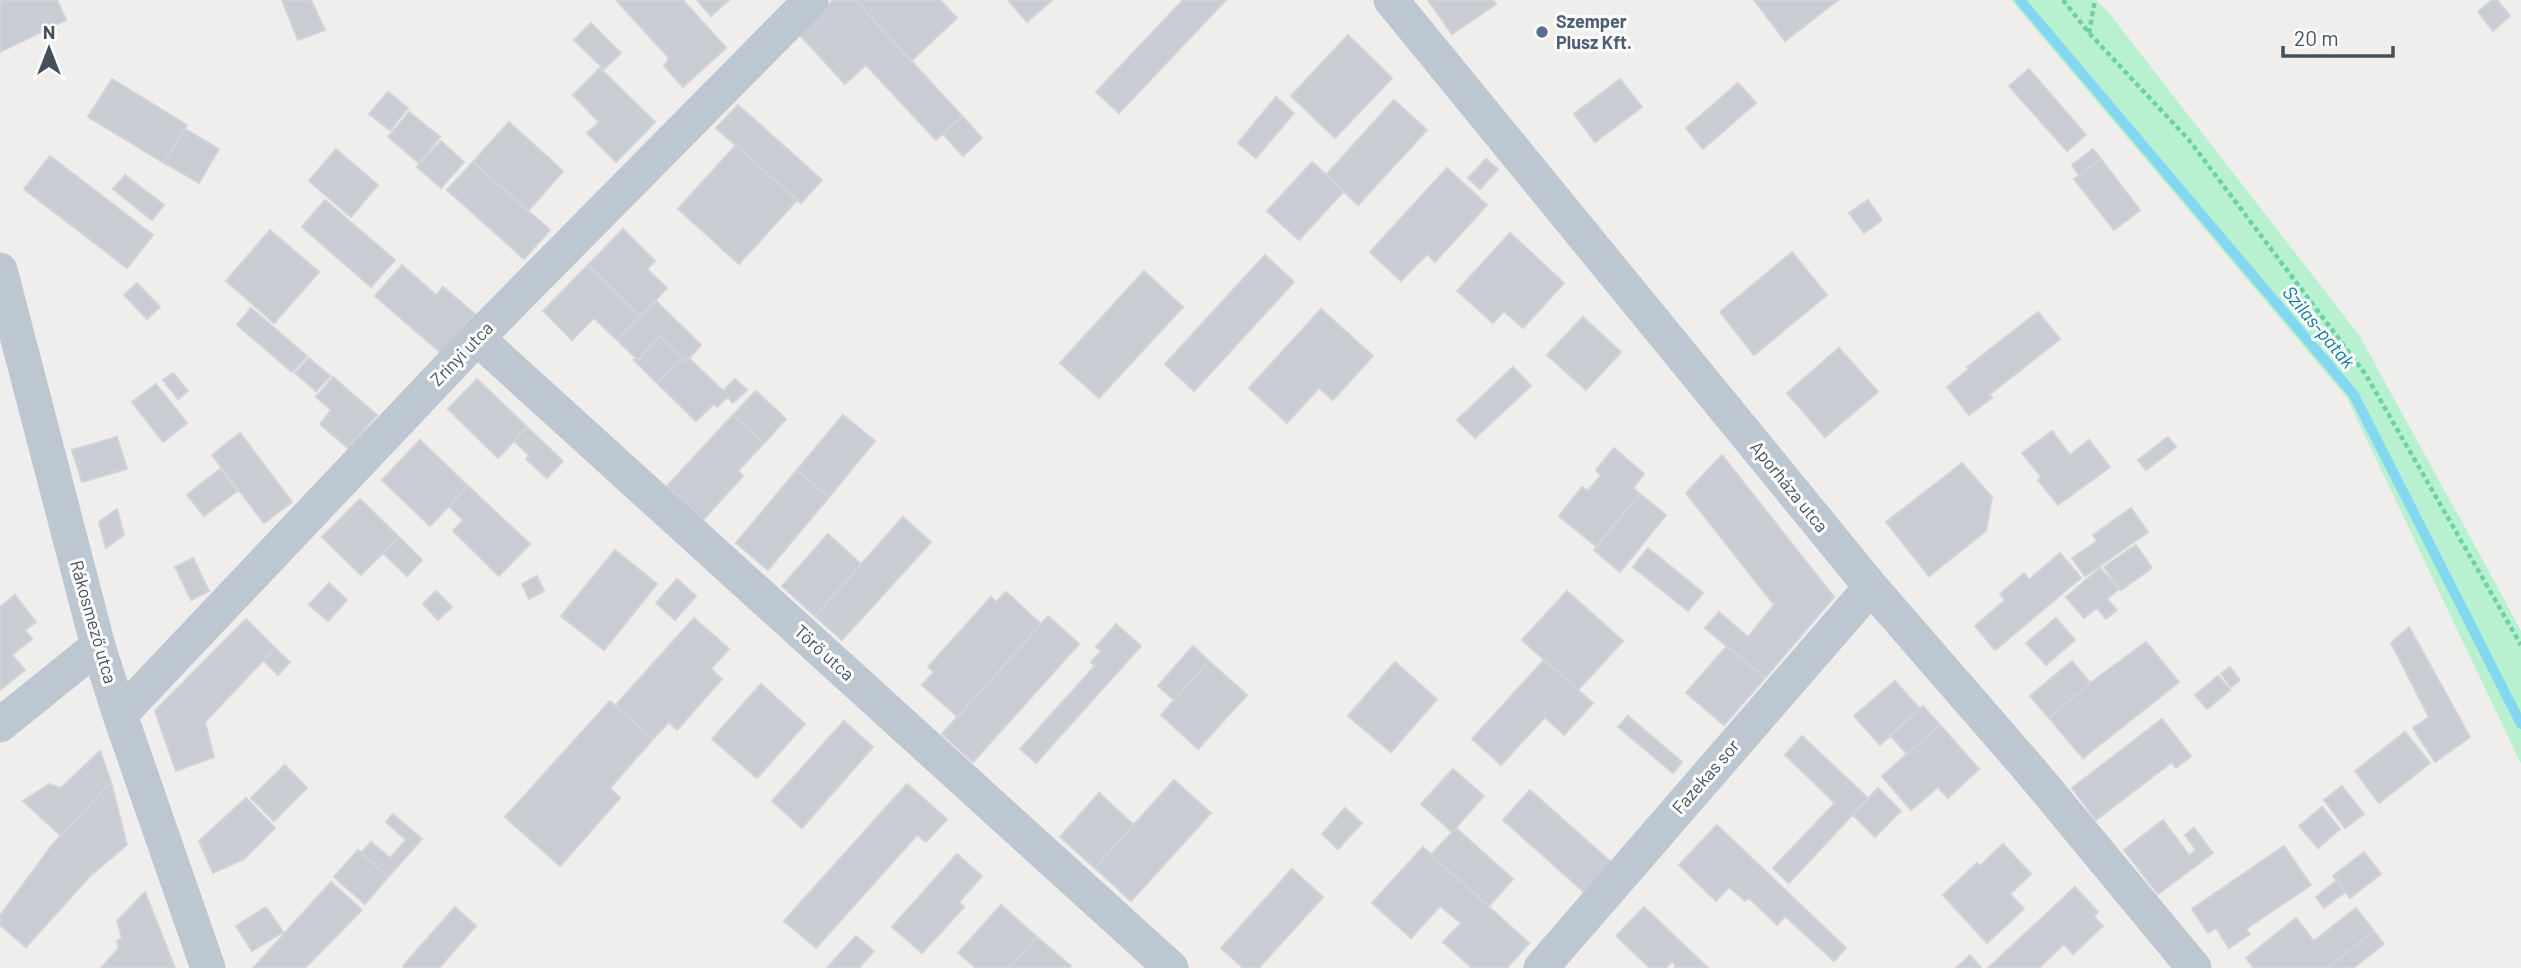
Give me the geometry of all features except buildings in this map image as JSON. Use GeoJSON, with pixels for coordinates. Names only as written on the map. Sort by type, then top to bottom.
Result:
{"type":"FeatureCollection","features":[{"type":"Feature","properties":{"kind":"street","name":"Zrínyi utca"},"geometry":{"type":"LineString","coordinates":[[120,715],[477,338],[811,0]]}},
{"type":"Feature","properties":{"kind":"street","name":"Aporháza utca"},"geometry":{"type":"LineString","coordinates":[[1391,0],[1871,587],[2030,770],[2194,968]]}},
{"type":"Feature","properties":{"kind":"street","name":"Rákosmező utca"},"geometry":{"type":"LineString","coordinates":[[0,270],[98,646],[208,968]]}},
{"type":"Feature","properties":{"kind":"street","name":"Törő utca"},"geometry":{"type":"LineString","coordinates":[[477,338],[1171,968]]}},
{"type":"Feature","properties":{"kind":"street","name":"Fazekas sor"},"geometry":{"type":"LineString","coordinates":[[1541,968],[1871,587]]}},
{"type":"Feature","properties":{"kind":"street"},"geometry":{"type":"LineString","coordinates":[[0,725],[98,646]]}},
{"type":"Feature","properties":{"kind":"path"},"geometry":{"type":"LineString","coordinates":[[2063,0],[2089,33],[2189,140],[2366,375],[2521,645]]}},
{"type":"Feature","properties":{"kind":"path"},"geometry":{"type":"LineString","coordinates":[[2089,33],[2095,0]]}},
{"type":"Feature","properties":{"kind":"green space"},"geometry":{"type":"Polygon","coordinates":[[[2011,0],[2096,0],[2109,13],[2359,335],[2521,631],[2521,764],[2347,398],[2011,0]]]}},
{"type":"Feature","properties":{"kind":"waterway","name":"Szilas-patak"},"geometry":{"type":"LineString","coordinates":[[2020,0],[2354,395],[2521,724]]}},
{"type":"Feature","properties":{"kind":"place","name":"Szemper Plusz Kft."},"geometry":{"type":"Point","coordinates":[1542,32]}}]}
